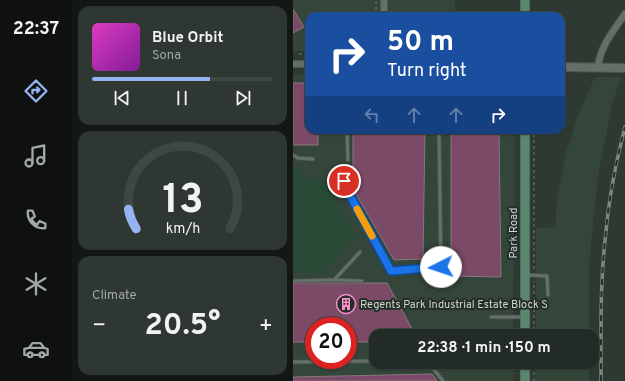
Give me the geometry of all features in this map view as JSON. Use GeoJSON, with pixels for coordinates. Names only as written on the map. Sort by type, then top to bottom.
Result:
{"type":"FeatureCollection","features":[{"type":"Feature","properties":{"kind":"main road"},"geometry":{"type":"LineString","coordinates":[[525,0],[525,12]]}},
{"type":"Feature","properties":{"kind":"main road","name":"Park Road"},"geometry":{"type":"LineString","coordinates":[[525,134],[530,275],[525,329]]}},
{"type":"Feature","properties":{"kind":"main road"},"geometry":{"type":"LineString","coordinates":[[525,369],[525,381]]}},
{"type":"Feature","properties":{"kind":"street"},"geometry":{"type":"LineString","coordinates":[[384,0],[384,12]]}},
{"type":"Feature","properties":{"kind":"street"},"geometry":{"type":"LineString","coordinates":[[598,68],[599,57],[625,14]]}},
{"type":"Feature","properties":{"kind":"street"},"geometry":{"type":"LineString","coordinates":[[293,64],[305,64]]}},
{"type":"Feature","properties":{"kind":"street"},"geometry":{"type":"LineString","coordinates":[[565,67],[625,68]]}},
{"type":"Feature","properties":{"kind":"lane"},"geometry":{"type":"LineString","coordinates":[[347,134],[348,160]]}},
{"type":"Feature","properties":{"kind":"lane"},"geometry":{"type":"LineString","coordinates":[[340,171],[353,201],[391,271],[441,267],[439,134]]}},
{"type":"Feature","properties":{"kind":"lane"},"geometry":{"type":"LineString","coordinates":[[293,156],[298,158],[313,159]]}},
{"type":"Feature","properties":{"kind":"lane"},"geometry":{"type":"LineString","coordinates":[[334,280],[361,252]]}},
{"type":"Feature","properties":{"kind":"lane"},"geometry":{"type":"LineString","coordinates":[[530,275],[547,276],[548,295]]}},
{"type":"Feature","properties":{"kind":"lane"},"geometry":{"type":"LineString","coordinates":[[293,281],[361,281]]}},
{"type":"Feature","properties":{"kind":"lane"},"geometry":{"type":"LineString","coordinates":[[491,317],[525,317]]}},
{"type":"Feature","properties":{"kind":"lane"},"geometry":{"type":"LineString","coordinates":[[293,362],[369,361]]}},
{"type":"Feature","properties":{"kind":"lane"},"geometry":{"type":"LineString","coordinates":[[433,369],[443,381]]}},
{"type":"Feature","properties":{"kind":"path"},"geometry":{"type":"LineString","coordinates":[[376,0],[376,12]]}},
{"type":"Feature","properties":{"kind":"path"},"geometry":{"type":"LineString","coordinates":[[299,54],[305,54]]}},
{"type":"Feature","properties":{"kind":"path"},"geometry":{"type":"LineString","coordinates":[[534,134],[530,275],[534,329]]}},
{"type":"Feature","properties":{"kind":"path"},"geometry":{"type":"LineString","coordinates":[[534,369],[534,381]]}},
{"type":"Feature","properties":{"kind":"shaded area"},"geometry":{"type":"Polygon","coordinates":[[[293,0],[455,0],[455,12],[305,12],[305,51],[293,51],[293,0]]]}},
{"type":"Feature","properties":{"kind":"shaded area"},"geometry":{"type":"Polygon","coordinates":[[[293,75],[305,75],[305,134],[515,134],[513,329],[369,329],[369,369],[513,369],[513,381],[293,381],[293,75]]]}},
{"type":"Feature","properties":{"kind":"shaded area"},"geometry":{"type":"Polygon","coordinates":[[[595,77],[621,77],[612,105],[598,176],[589,265],[589,329],[536,329],[536,228],[555,227],[557,199],[565,156],[578,115],[595,77]]]}},
{"type":"Feature","properties":{"kind":"shaded area"},"geometry":{"type":"Polygon","coordinates":[[[536,369],[589,369],[589,381],[535,381],[536,369]]]}},
{"type":"Feature","properties":{"kind":"green space"},"geometry":{"type":"Polygon","coordinates":[[[293,167],[301,173],[305,179],[325,181],[356,236],[322,273],[293,272],[293,167]]]}},
{"type":"Feature","properties":{"kind":"building"},"geometry":{"type":"Polygon","coordinates":[[[293,9],[304,27],[293,33],[293,9]]]}},
{"type":"Feature","properties":{"kind":"building"},"geometry":{"type":"Polygon","coordinates":[[[293,83],[305,83],[305,134],[318,134],[318,145],[293,145],[293,83]]]}},
{"type":"Feature","properties":{"kind":"building"},"geometry":{"type":"Polygon","coordinates":[[[353,134],[425,134],[423,259],[394,260],[353,189],[353,134]]]}},
{"type":"Feature","properties":{"kind":"building"},"geometry":{"type":"Polygon","coordinates":[[[451,134],[499,134],[501,277],[451,276],[451,134]]]}},
{"type":"Feature","properties":{"kind":"building","name":"Regents Park Industrial Estate Block S"},"geometry":{"type":"Polygon","coordinates":[[[293,283],[387,283],[412,329],[369,329],[369,342],[357,342],[357,317],[305,317],[305,342],[293,342],[293,283]]]}},
{"type":"Feature","properties":{"kind":"building"},"geometry":{"type":"Polygon","coordinates":[[[432,374],[437,381],[293,381],[293,377],[432,374]]]}},
{"type":"Feature","properties":{"kind":"railway"},"geometry":{"type":"LineString","coordinates":[[601,381],[603,258],[612,184],[625,127]]}},
{"type":"Feature","properties":{"kind":"slow traffic"},"geometry":{"type":"LineString","coordinates":[[357,209],[372,236]]}},
{"type":"Feature","properties":{"kind":"place","name":"Regents Park Industrial Estate Block S"},"geometry":{"type":"Point","coordinates":[346,304]}},
{"type":"Feature","properties":{"kind":"route"},"geometry":{"type":"LineString","coordinates":[[344,181],[353,201],[391,271],[441,267]]}}]}
